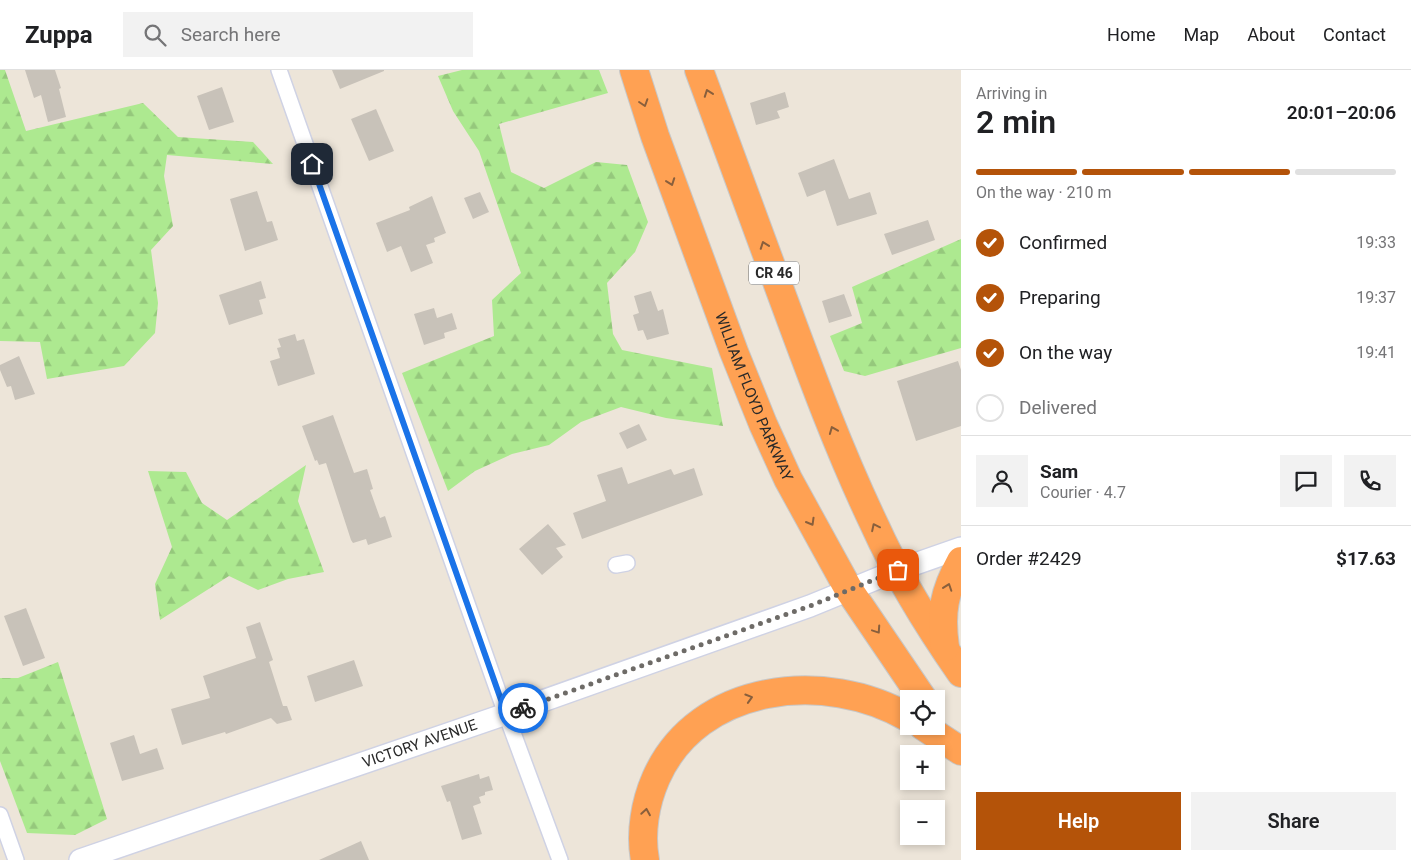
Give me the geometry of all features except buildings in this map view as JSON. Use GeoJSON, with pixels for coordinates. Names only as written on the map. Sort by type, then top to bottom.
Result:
{"type":"FeatureCollection","features":[{"type":"Feature","properties":{"kind":"highway","name":"WILLIAM FLOYD PARKWAY"},"geometry":{"type":"LineString","coordinates":[[634,70],[655,136],[734,352],[788,479],[848,590],[917,690]]}},
{"type":"Feature","properties":{"kind":"highway","name":"CR 46"},"geometry":{"type":"LineString","coordinates":[[699,70],[825,409],[875,528],[946,651],[961,673]]}},
{"type":"Feature","properties":{"kind":"highway"},"geometry":{"type":"LineString","coordinates":[[946,651],[943,623],[945,597],[961,561]]}},
{"type":"Feature","properties":{"kind":"highway"},"geometry":{"type":"LineString","coordinates":[[645,860],[643,838],[646,806],[651,788],[658,773],[680,740],[695,725],[712,714],[730,705],[767,693],[789,690],[812,690],[855,696],[900,713]]}},
{"type":"Feature","properties":{"kind":"highway"},"geometry":{"type":"LineString","coordinates":[[945,729],[961,751]]}},
{"type":"Feature","properties":{"kind":"highway"},"geometry":{"type":"LineString","coordinates":[[937,735],[961,751]]}},
{"type":"Feature","properties":{"kind":"street"},"geometry":{"type":"LineString","coordinates":[[279,70],[506,714],[560,860]]}},
{"type":"Feature","properties":{"kind":"street","name":"VICTORY AVENUE"},"geometry":{"type":"LineString","coordinates":[[80,860],[506,714],[810,606],[898,570],[961,548]]}},
{"type":"Feature","properties":{"kind":"street"},"geometry":{"type":"LineString","coordinates":[[0,815],[16,860]]}},
{"type":"Feature","properties":{"kind":"green space"},"geometry":{"type":"Polygon","coordinates":[[[0,70],[5,70],[26,131],[143,103],[178,137],[253,142],[273,164],[167,155],[164,176],[173,226],[151,250],[158,303],[155,333],[124,366],[47,379],[40,342],[0,341],[0,70]]]}},
{"type":"Feature","properties":{"kind":"green space"},"geometry":{"type":"Polygon","coordinates":[[[462,70],[599,70],[608,93],[499,124],[511,172],[544,188],[596,162],[627,165],[648,222],[635,252],[607,283],[613,334],[622,350],[712,368],[723,426],[666,418],[621,407],[581,422],[549,445],[512,454],[475,471],[448,491],[402,373],[494,336],[492,300],[521,273],[479,151],[453,111],[438,76],[462,70]]]}},
{"type":"Feature","properties":{"kind":"green space"},"geometry":{"type":"Polygon","coordinates":[[[961,239],[961,348],[865,376],[844,371],[830,336],[862,323],[852,287],[961,239]]]}},
{"type":"Feature","properties":{"kind":"green space"},"geometry":{"type":"Polygon","coordinates":[[[306,465],[298,501],[324,572],[288,579],[258,590],[229,576],[160,620],[155,584],[172,547],[148,471],[186,472],[202,503],[227,520],[306,465]]]}},
{"type":"Feature","properties":{"kind":"green space"},"geometry":{"type":"Polygon","coordinates":[[[58,662],[107,819],[75,835],[27,833],[0,761],[0,678],[18,678],[58,662]]]}},
{"type":"Feature","properties":{"kind":"way so far"},"geometry":{"type":"LineString","coordinates":[[523,708],[810,606],[898,570]]}},
{"type":"Feature","properties":{"kind":"route"},"geometry":{"type":"LineString","coordinates":[[312,164],[506,714],[523,708]]}}]}
